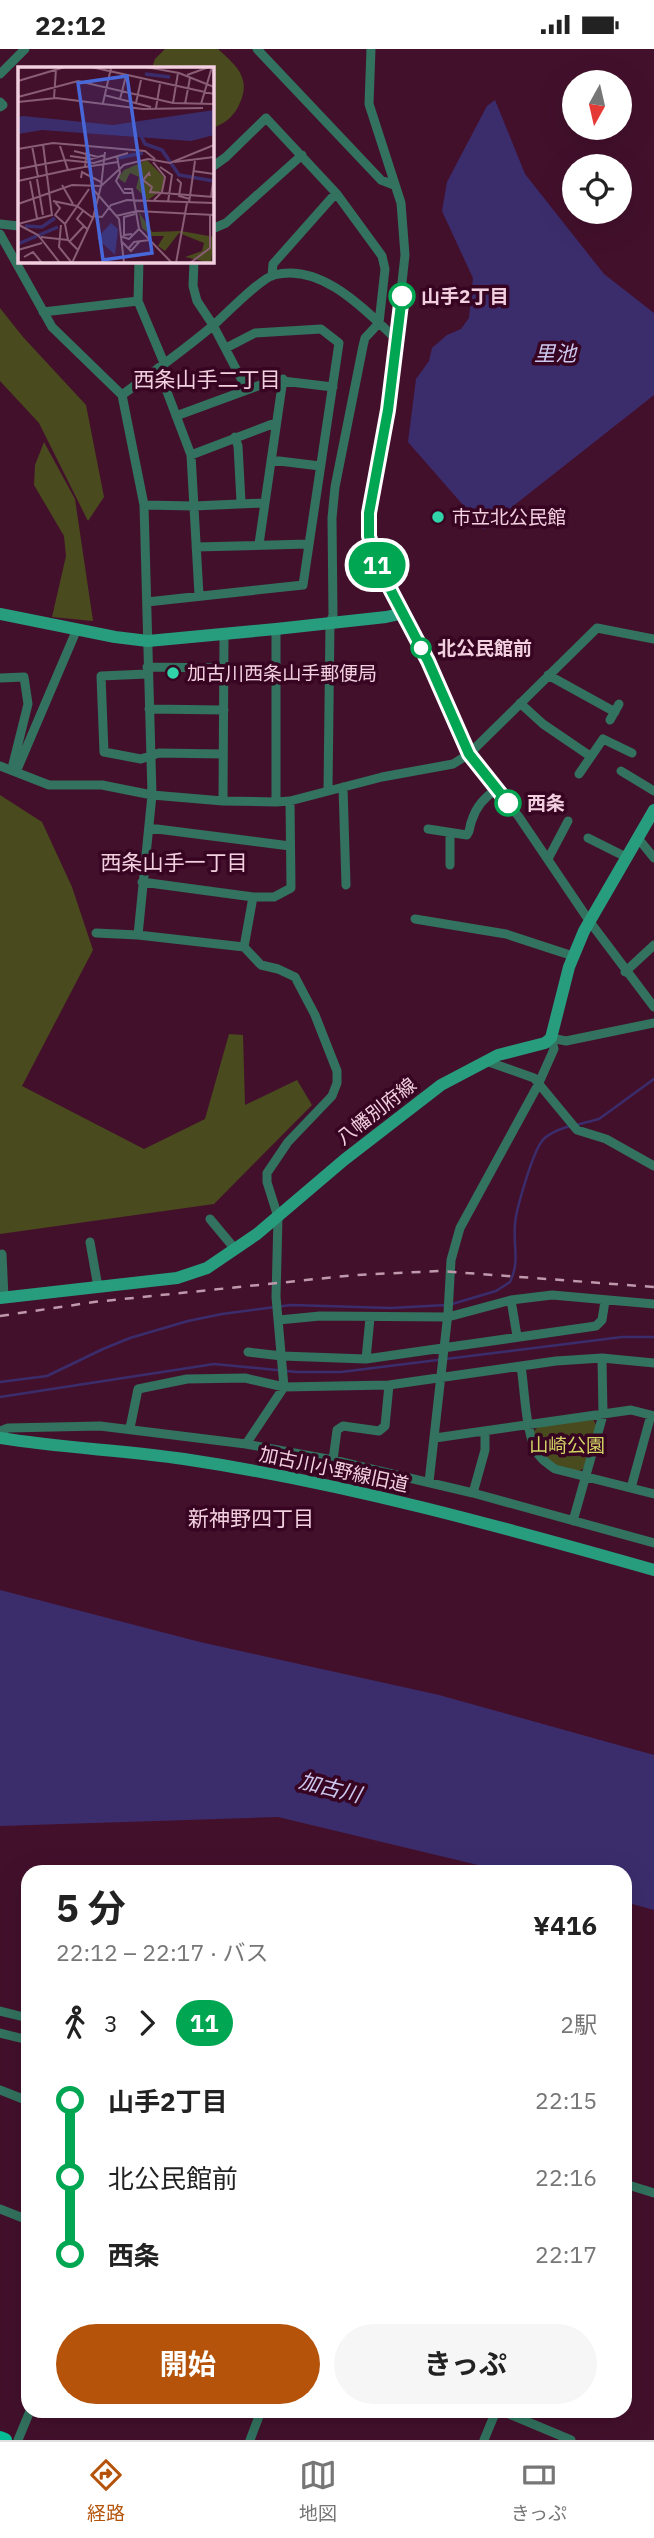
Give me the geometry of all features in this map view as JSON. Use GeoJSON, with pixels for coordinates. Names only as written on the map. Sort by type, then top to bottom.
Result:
{"type":"FeatureCollection","features":[{"type":"Feature","properties":{"kind":"main road"},"geometry":{"type":"LineString","coordinates":[[0,2438],[5,2440]]}},
{"type":"Feature","properties":{"kind":"street"},"geometry":{"type":"LineString","coordinates":[[2,69],[25,49]]}},
{"type":"Feature","properties":{"kind":"street"},"geometry":{"type":"LineString","coordinates":[[257,49],[381,180],[394,184]]}},
{"type":"Feature","properties":{"kind":"street"},"geometry":{"type":"LineString","coordinates":[[371,49],[369,104],[401,203],[405,255],[388,410],[369,513],[369,536],[376,562],[428,661],[469,754],[548,859],[625,972],[654,1007]]}},
{"type":"Feature","properties":{"kind":"street"},"geometry":{"type":"LineString","coordinates":[[0,102],[3,105],[0,107]]}},
{"type":"Feature","properties":{"kind":"street"},"geometry":{"type":"LineString","coordinates":[[214,166],[266,118],[336,193],[382,256],[386,269],[379,323],[365,338],[335,487],[332,518],[333,615],[330,623],[328,790]]}},
{"type":"Feature","properties":{"kind":"street"},"geometry":{"type":"LineString","coordinates":[[214,228],[226,223],[302,155]]}},
{"type":"Feature","properties":{"kind":"street"},"geometry":{"type":"LineString","coordinates":[[272,276],[273,264],[336,193]]}},
{"type":"Feature","properties":{"kind":"street"},"geometry":{"type":"LineString","coordinates":[[0,224],[18,226]]}},
{"type":"Feature","properties":{"kind":"street"},"geometry":{"type":"LineString","coordinates":[[0,234],[52,327],[122,395],[144,505],[152,795],[138,935]]}},
{"type":"Feature","properties":{"kind":"street"},"geometry":{"type":"LineString","coordinates":[[139,263],[138,300],[191,455],[199,595]]}},
{"type":"Feature","properties":{"kind":"street"},"geometry":{"type":"LineString","coordinates":[[194,263],[193,286],[197,301],[226,348],[246,388]]}},
{"type":"Feature","properties":{"kind":"street"},"geometry":{"type":"LineString","coordinates":[[122,395],[272,276],[296,273],[315,277],[345,295],[397,340]]}},
{"type":"Feature","properties":{"kind":"street"},"geometry":{"type":"LineString","coordinates":[[43,312],[138,300]]}},
{"type":"Feature","properties":{"kind":"street"},"geometry":{"type":"LineString","coordinates":[[147,602],[303,585],[338,343],[321,329],[255,333],[226,348]]}},
{"type":"Feature","properties":{"kind":"street"},"geometry":{"type":"LineString","coordinates":[[177,415],[246,388],[283,379],[333,387]]}},
{"type":"Feature","properties":{"kind":"street"},"geometry":{"type":"LineString","coordinates":[[259,544],[283,379]]}},
{"type":"Feature","properties":{"kind":"street"},"geometry":{"type":"LineString","coordinates":[[191,455],[275,423]]}},
{"type":"Feature","properties":{"kind":"street"},"geometry":{"type":"LineString","coordinates":[[235,437],[238,446],[241,502]]}},
{"type":"Feature","properties":{"kind":"street"},"geometry":{"type":"LineString","coordinates":[[271,460],[320,466]]}},
{"type":"Feature","properties":{"kind":"street"},"geometry":{"type":"LineString","coordinates":[[144,505],[263,503]]}},
{"type":"Feature","properties":{"kind":"street"},"geometry":{"type":"LineString","coordinates":[[196,547],[308,544]]}},
{"type":"Feature","properties":{"kind":"street"},"geometry":{"type":"LineString","coordinates":[[0,614],[148,641],[404,613]]}},
{"type":"Feature","properties":{"kind":"street"},"geometry":{"type":"LineString","coordinates":[[0,766],[17,769],[49,785],[102,785],[152,795],[223,801],[290,801],[328,790],[453,764],[469,754],[597,628],[654,639]]}},
{"type":"Feature","properties":{"kind":"street"},"geometry":{"type":"LineString","coordinates":[[17,769],[77,629]]}},
{"type":"Feature","properties":{"kind":"street"},"geometry":{"type":"LineString","coordinates":[[276,629],[276,802]]}},
{"type":"Feature","properties":{"kind":"street"},"geometry":{"type":"LineString","coordinates":[[223,801],[224,634]]}},
{"type":"Feature","properties":{"kind":"street"},"geometry":{"type":"LineString","coordinates":[[223,754],[159,753],[141,759],[104,752],[101,676],[147,670],[224,668]]}},
{"type":"Feature","properties":{"kind":"street"},"geometry":{"type":"LineString","coordinates":[[548,675],[615,712]]}},
{"type":"Feature","properties":{"kind":"street"},"geometry":{"type":"LineString","coordinates":[[0,678],[24,677],[28,704],[13,765],[17,769]]}},
{"type":"Feature","properties":{"kind":"street"},"geometry":{"type":"LineString","coordinates":[[520,703],[543,724],[590,756]]}},
{"type":"Feature","properties":{"kind":"street"},"geometry":{"type":"LineString","coordinates":[[149,709],[223,710]]}},
{"type":"Feature","properties":{"kind":"street"},"geometry":{"type":"LineString","coordinates":[[579,774],[603,739],[632,753]]}},
{"type":"Feature","properties":{"kind":"street"},"geometry":{"type":"LineString","coordinates":[[621,771],[654,791]]}},
{"type":"Feature","properties":{"kind":"street"},"geometry":{"type":"LineString","coordinates":[[343,787],[346,885]]}},
{"type":"Feature","properties":{"kind":"street"},"geometry":{"type":"LineString","coordinates":[[428,829],[469,834],[471,820],[485,797],[497,789]]}},
{"type":"Feature","properties":{"kind":"street"},"geometry":{"type":"LineString","coordinates":[[142,882],[253,897],[274,897],[291,888],[290,801]]}},
{"type":"Feature","properties":{"kind":"street"},"geometry":{"type":"LineString","coordinates":[[429,1482],[445,1347],[451,1260],[460,1228],[538,1085],[554,1049],[551,1038],[573,956],[654,810]]}},
{"type":"Feature","properties":{"kind":"street"},"geometry":{"type":"LineString","coordinates":[[548,859],[568,821]]}},
{"type":"Feature","properties":{"kind":"street"},"geometry":{"type":"LineString","coordinates":[[149,828],[290,846]]}},
{"type":"Feature","properties":{"kind":"street"},"geometry":{"type":"LineString","coordinates":[[450,833],[450,866]]}},
{"type":"Feature","properties":{"kind":"street"},"geometry":{"type":"LineString","coordinates":[[638,837],[654,858]]}},
{"type":"Feature","properties":{"kind":"street"},"geometry":{"type":"LineString","coordinates":[[588,838],[626,857]]}},
{"type":"Feature","properties":{"kind":"street"},"geometry":{"type":"LineString","coordinates":[[244,947],[253,897]]}},
{"type":"Feature","properties":{"kind":"street"},"geometry":{"type":"LineString","coordinates":[[415,919],[506,934],[573,956]]}},
{"type":"Feature","properties":{"kind":"street"},"geometry":{"type":"LineString","coordinates":[[96,933],[244,947],[261,965],[295,977],[315,1015],[337,1071],[337,1083],[332,1096],[288,1142],[267,1173],[267,1182],[278,1217],[276,1297],[284,1385],[246,1444]]}},
{"type":"Feature","properties":{"kind":"street"},"geometry":{"type":"LineString","coordinates":[[625,972],[654,945]]}},
{"type":"Feature","properties":{"kind":"street"},"geometry":{"type":"LineString","coordinates":[[551,1038],[566,1041],[654,1023]]}},
{"type":"Feature","properties":{"kind":"street","name":"八幡別府線"},"geometry":{"type":"LineString","coordinates":[[2,1298],[177,1277],[207,1268],[278,1217],[344,1160],[441,1085],[498,1055],[545,1043],[551,1038]]}},
{"type":"Feature","properties":{"kind":"street"},"geometry":{"type":"LineString","coordinates":[[486,1061],[534,1078],[576,1130],[606,1139],[654,1166]]}},
{"type":"Feature","properties":{"kind":"street"},"geometry":{"type":"LineString","coordinates":[[211,1219],[235,1249]]}},
{"type":"Feature","properties":{"kind":"street"},"geometry":{"type":"LineString","coordinates":[[90,1242],[98,1287]]}},
{"type":"Feature","properties":{"kind":"street"},"geometry":{"type":"LineString","coordinates":[[2,1254],[2,1298]]}},
{"type":"Feature","properties":{"kind":"street"},"geometry":{"type":"LineString","coordinates":[[279,1319],[448,1315],[511,1300],[552,1295],[654,1304]]}},
{"type":"Feature","properties":{"kind":"street"},"geometry":{"type":"LineString","coordinates":[[511,1300],[517,1336]]}},
{"type":"Feature","properties":{"kind":"street"},"geometry":{"type":"LineString","coordinates":[[247,1352],[366,1359],[596,1326],[602,1320],[605,1301]]}},
{"type":"Feature","properties":{"kind":"street"},"geometry":{"type":"LineString","coordinates":[[366,1359],[370,1318]]}},
{"type":"Feature","properties":{"kind":"street"},"geometry":{"type":"LineString","coordinates":[[130,1428],[138,1389],[187,1379],[245,1378],[284,1385],[389,1385],[521,1366],[602,1358],[654,1363]]}},
{"type":"Feature","properties":{"kind":"street"},"geometry":{"type":"LineString","coordinates":[[573,1521],[603,1415],[602,1358]]}},
{"type":"Feature","properties":{"kind":"street"},"geometry":{"type":"LineString","coordinates":[[521,1366],[529,1425],[536,1451],[542,1460],[555,1469],[654,1494]]}},
{"type":"Feature","properties":{"kind":"street"},"geometry":{"type":"LineString","coordinates":[[333,1460],[337,1430],[343,1426],[379,1431],[385,1426],[389,1385]]}},
{"type":"Feature","properties":{"kind":"street"},"geometry":{"type":"LineString","coordinates":[[435,1438],[631,1410],[652,1415],[631,1488]]}},
{"type":"Feature","properties":{"kind":"street"},"geometry":{"type":"LineString","coordinates":[[0,1431],[100,1426],[246,1444],[429,1482],[654,1543]]}},
{"type":"Feature","properties":{"kind":"street"},"geometry":{"type":"LineString","coordinates":[[473,1493],[485,1450],[485,1432]]}},
{"type":"Feature","properties":{"kind":"street","name":"加古川小野線旧道"},"geometry":{"type":"LineString","coordinates":[[0,1438],[185,1459],[306,1482],[505,1528],[654,1570]]}},
{"type":"Feature","properties":{"kind":"street"},"geometry":{"type":"LineString","coordinates":[[0,2011],[21,2016]]}},
{"type":"Feature","properties":{"kind":"street"},"geometry":{"type":"LineString","coordinates":[[0,2033],[21,2038]]}},
{"type":"Feature","properties":{"kind":"street"},"geometry":{"type":"LineString","coordinates":[[0,2090],[21,2098]]}},
{"type":"Feature","properties":{"kind":"street"},"geometry":{"type":"LineString","coordinates":[[632,2186],[654,2193]]}},
{"type":"Feature","properties":{"kind":"street"},"geometry":{"type":"LineString","coordinates":[[0,2209],[21,2217]]}},
{"type":"Feature","properties":{"kind":"street"},"geometry":{"type":"LineString","coordinates":[[18,2440],[27,2418]]}},
{"type":"Feature","properties":{"kind":"street"},"geometry":{"type":"LineString","coordinates":[[250,2440],[258,2418]]}},
{"type":"Feature","properties":{"kind":"street"},"geometry":{"type":"LineString","coordinates":[[484,2440],[493,2418]]}},
{"type":"Feature","properties":{"kind":"street"},"geometry":{"type":"LineString","coordinates":[[519,2418],[571,2440]]}},
{"type":"Feature","properties":{"kind":"green space"},"geometry":{"type":"Polygon","coordinates":[[[165,49],[218,49],[241,75],[244,89],[238,107],[224,122],[214,127],[214,67],[152,67],[155,59],[165,49]]]}},
{"type":"Feature","properties":{"kind":"green space"},"geometry":{"type":"Polygon","coordinates":[[[0,308],[86,405],[104,497],[88,521],[39,423],[0,381],[0,308]]]}},
{"type":"Feature","properties":{"kind":"green space"},"geometry":{"type":"Polygon","coordinates":[[[44,442],[75,499],[93,621],[52,617],[66,556],[64,536],[34,485],[35,465],[44,442]]]}},
{"type":"Feature","properties":{"kind":"green space"},"geometry":{"type":"Polygon","coordinates":[[[0,795],[42,822],[72,887],[93,950],[22,1086],[144,1149],[205,1119],[229,1034],[243,1035],[245,1105],[297,1080],[312,1105],[214,1204],[0,1234],[0,795]]]}},
{"type":"Feature","properties":{"kind":"green space","name":"山崎公園"},"geometry":{"type":"Polygon","coordinates":[[[593,1419],[596,1425],[584,1468],[578,1472],[554,1464],[539,1449],[533,1432],[538,1427],[593,1419]]]}},
{"type":"Feature","properties":{"kind":"water","name":"里池"},"geometry":{"type":"Polygon","coordinates":[[[495,100],[525,174],[562,224],[604,274],[654,313],[654,395],[484,529],[408,442],[416,379],[429,361],[432,348],[447,335],[461,329],[469,318],[473,278],[442,211],[447,182],[487,106],[495,100]]]}},
{"type":"Feature","properties":{"kind":"water","name":"加古川"},"geometry":{"type":"Polygon","coordinates":[[[0,1590],[200,1642],[439,1695],[654,1755],[654,1910],[632,1904],[632,1865],[478,1865],[278,1817],[0,1826],[0,1590]]]}},
{"type":"Feature","properties":{"kind":"waterway"},"geometry":{"type":"LineString","coordinates":[[576,1125],[599,1119],[654,1079]]}},
{"type":"Feature","properties":{"kind":"waterway"},"geometry":{"type":"LineString","coordinates":[[452,1304],[496,1291],[510,1282],[515,1260],[516,1217],[534,1157],[545,1138],[570,1126]]}},
{"type":"Feature","properties":{"kind":"waterway"},"geometry":{"type":"LineString","coordinates":[[0,1382],[47,1376],[130,1338],[222,1314],[291,1305],[391,1308],[446,1305]]}},
{"type":"Feature","properties":{"kind":"waterway"},"geometry":{"type":"LineString","coordinates":[[0,1397],[214,1364],[297,1372],[341,1372],[622,1337],[654,1337]]}},
{"type":"Feature","properties":{"kind":"railway"},"geometry":{"type":"LineString","coordinates":[[0,1316],[94,1302],[355,1275],[440,1271],[654,1287]]}},
{"type":"Feature","properties":{"kind":"bus line","name":"11"},"geometry":{"type":"LineString","coordinates":[[402,296],[388,410],[369,513],[369,536],[376,562],[428,661],[469,754],[508,803]]}},
{"type":"Feature","properties":{"kind":"place","name":"山手2丁目"},"geometry":{"type":"Point","coordinates":[402,296]}},
{"type":"Feature","properties":{"kind":"place","name":"市立北公民館"},"geometry":{"type":"Point","coordinates":[438,517]}},
{"type":"Feature","properties":{"kind":"place","name":"北公民館前"},"geometry":{"type":"Point","coordinates":[421,648]}},
{"type":"Feature","properties":{"kind":"place","name":"加古川西条山手郵便局"},"geometry":{"type":"Point","coordinates":[173,673]}},
{"type":"Feature","properties":{"kind":"place","name":"西条"},"geometry":{"type":"Point","coordinates":[508,803]}},
{"type":"Feature","properties":{"kind":"district","name":"西条山手二丁目"},"geometry":{"type":"Point","coordinates":[207,380]}},
{"type":"Feature","properties":{"kind":"district","name":"西条山手一丁目"},"geometry":{"type":"Point","coordinates":[174,863]}},
{"type":"Feature","properties":{"kind":"district","name":"新神野四丁目"},"geometry":{"type":"Point","coordinates":[251,1519]}}]}
